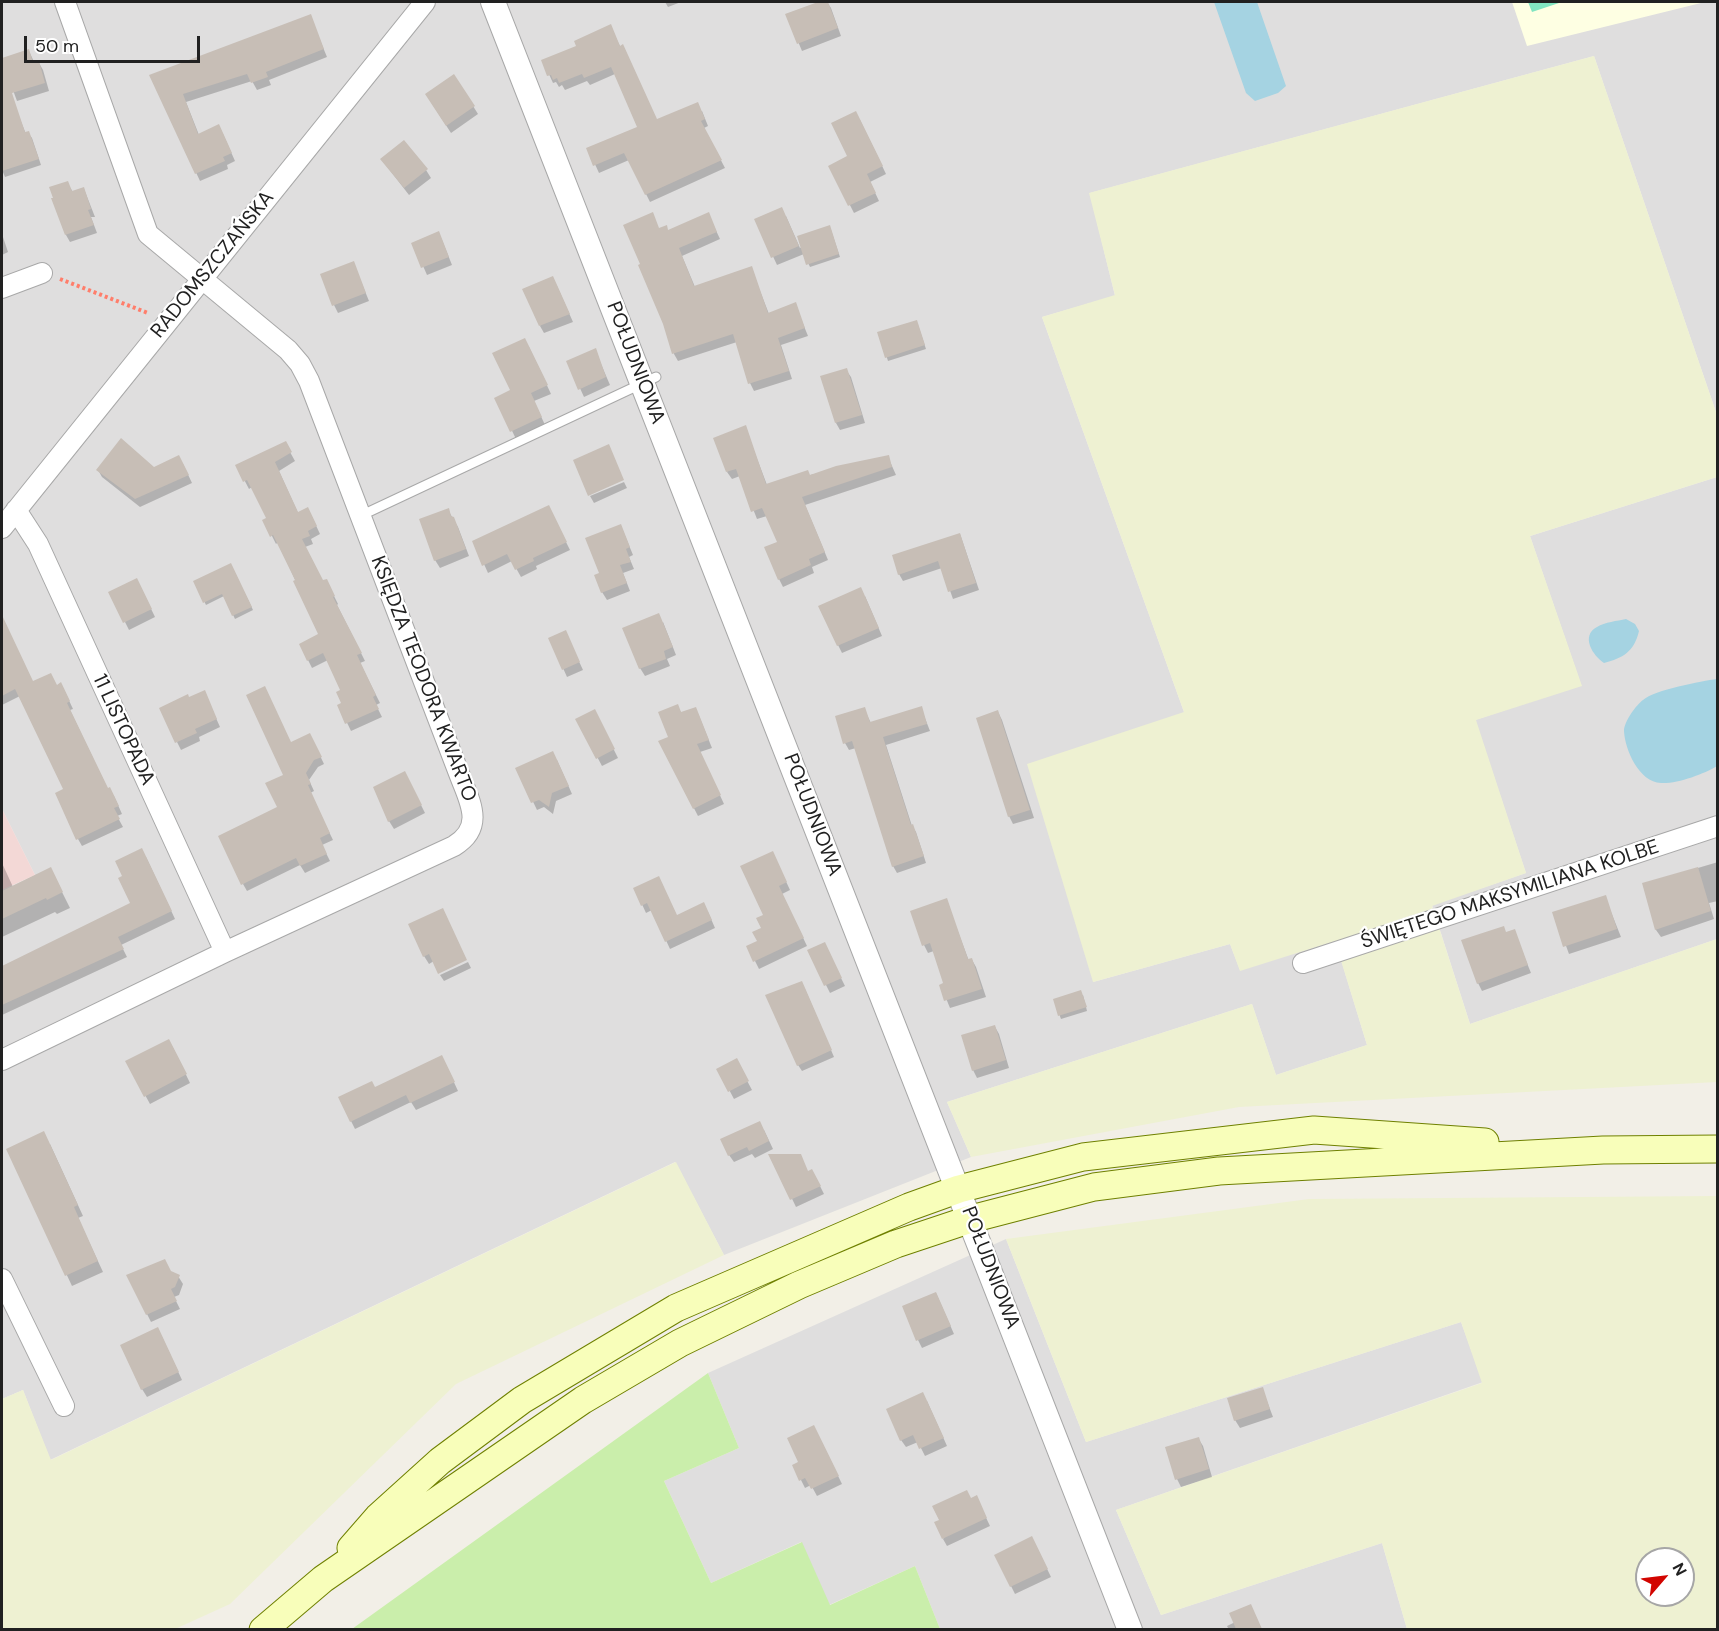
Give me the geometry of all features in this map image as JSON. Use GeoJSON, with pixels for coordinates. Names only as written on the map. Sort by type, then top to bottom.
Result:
{"type":"FeatureCollection","features":[{"type":"Feature","properties":{"kind":"main road"},"geometry":{"type":"LineString","coordinates":[[323,1579],[378,1517],[440,1461],[522,1400],[676,1308],[909,1207],[958,1189],[1083,1157],[1314,1130],[1603,1150]]}},
{"type":"Feature","properties":{"kind":"main road"},"geometry":{"type":"LineString","coordinates":[[263,1629],[323,1579],[582,1400],[680,1343],[799,1285],[896,1244],[971,1219],[1094,1187],[1219,1172],[1603,1150],[1718,1149]]}},
{"type":"Feature","properties":{"kind":"street","name":"KSIĘDZA TEODORA KWARTO"},"geometry":{"type":"LineString","coordinates":[[2,1060],[225,952],[445,850],[461,842],[472,826],[472,809],[464,787],[309,381],[300,364],[288,350],[148,234],[65,2]]}},
{"type":"Feature","properties":{"kind":"street","name":"RADOMSZCZAŃSKA"},"geometry":{"type":"LineString","coordinates":[[2,528],[425,2]]}},
{"type":"Feature","properties":{"kind":"street","name":"POŁUDNIOWA"},"geometry":{"type":"LineString","coordinates":[[493,2],[650,380],[958,1189],[1131,1629]]}},
{"type":"Feature","properties":{"kind":"street"},"geometry":{"type":"LineString","coordinates":[[2,288],[42,273]]}},
{"type":"Feature","properties":{"kind":"street","name":"11 LISTOPADA"},"geometry":{"type":"LineString","coordinates":[[16,510],[38,544],[225,952]]}},
{"type":"Feature","properties":{"kind":"street","name":"ŚWIĘTEGO MAKSYMILIANA KOLBE"},"geometry":{"type":"LineString","coordinates":[[1303,963],[1718,826]]}},
{"type":"Feature","properties":{"kind":"street"},"geometry":{"type":"LineString","coordinates":[[2,1279],[64,1406]]}},
{"type":"Feature","properties":{"kind":"lane"},"geometry":{"type":"LineString","coordinates":[[360,516],[650,380]]}},
{"type":"Feature","properties":{"kind":"path"},"geometry":{"type":"LineString","coordinates":[[42,273],[168,321]]}},
{"type":"Feature","properties":{"kind":"shaded area"},"geometry":{"type":"Polygon","coordinates":[[[2,2],[1717,2],[1717,415],[1594,56],[1090,193],[1115,296],[1042,317],[1184,712],[1093,982],[1230,944],[1240,970],[1335,940],[1367,1045],[1276,1075],[1252,1004],[947,1102],[971,1157],[724,1255],[675,1162],[50,1460],[23,1390],[2,1399],[2,890],[35,875],[2,809],[2,2]]]}},
{"type":"Feature","properties":{"kind":"shaded area"},"geometry":{"type":"Polygon","coordinates":[[[1512,2],[1705,2],[1527,46],[1512,2]]]}},
{"type":"Feature","properties":{"kind":"shaded area"},"geometry":{"type":"Polygon","coordinates":[[[1594,56],[1717,415],[1717,477],[1530,536],[1582,686],[1476,720],[1526,873],[1432,906],[1470,1024],[1717,939],[1717,1082],[1239,1107],[971,1157],[947,1102],[1252,1004],[1276,1075],[1367,1045],[1335,941],[1240,971],[1230,944],[1093,982],[1027,764],[1184,712],[1042,317],[1115,295],[1089,193],[1594,56]]]}},
{"type":"Feature","properties":{"kind":"shaded area"},"geometry":{"type":"Polygon","coordinates":[[[1717,477],[1717,939],[1470,1024],[1432,905],[1526,873],[1475,720],[1581,685],[1530,536],[1717,477]]]}},
{"type":"Feature","properties":{"kind":"shaded area"},"geometry":{"type":"Polygon","coordinates":[[[2,809],[35,875],[2,890],[2,809]]]}},
{"type":"Feature","properties":{"kind":"shaded area"},"geometry":{"type":"Polygon","coordinates":[[[676,1162],[724,1255],[456,1384],[230,1604],[175,1629],[2,1629],[2,1399],[23,1390],[51,1460],[676,1162]]]}},
{"type":"Feature","properties":{"kind":"shaded area"},"geometry":{"type":"Polygon","coordinates":[[[1717,1196],[1717,1629],[1407,1629],[1382,1543],[1161,1615],[1116,1510],[1482,1383],[1461,1322],[1086,1442],[1006,1239],[1309,1199],[1717,1196]]]}},
{"type":"Feature","properties":{"kind":"shaded area"},"geometry":{"type":"Polygon","coordinates":[[[1006,1239],[1086,1442],[1461,1322],[1483,1382],[1116,1510],[1161,1615],[1382,1543],[1407,1629],[940,1629],[915,1566],[829,1605],[801,1542],[711,1583],[664,1481],[739,1448],[708,1373],[1006,1239]]]}},
{"type":"Feature","properties":{"kind":"green space"},"geometry":{"type":"Polygon","coordinates":[[[1528,2],[1562,2],[1532,12],[1528,2]]]}},
{"type":"Feature","properties":{"kind":"green space"},"geometry":{"type":"Polygon","coordinates":[[[708,1373],[739,1448],[664,1481],[711,1583],[802,1542],[830,1605],[915,1566],[940,1629],[352,1629],[708,1373]]]}},
{"type":"Feature","properties":{"kind":"water"},"geometry":{"type":"Polygon","coordinates":[[[1214,2],[1257,2],[1286,86],[1278,93],[1255,101],[1246,93],[1214,2]]]}},
{"type":"Feature","properties":{"kind":"water"},"geometry":{"type":"Polygon","coordinates":[[[1626,619],[1635,624],[1639,631],[1634,644],[1627,653],[1604,663],[1592,651],[1589,635],[1600,625],[1626,619]]]}},
{"type":"Feature","properties":{"kind":"water"},"geometry":{"type":"Polygon","coordinates":[[[1717,679],[1717,766],[1675,782],[1661,783],[1646,777],[1630,756],[1625,739],[1625,727],[1634,710],[1643,700],[1657,693],[1678,686],[1717,679]]]}},
{"type":"Feature","properties":{"kind":"building"},"geometry":{"type":"Polygon","coordinates":[[[818,2],[828,2],[838,28],[797,44],[785,14],[818,2]]]}},
{"type":"Feature","properties":{"kind":"building"},"geometry":{"type":"Polygon","coordinates":[[[311,14],[324,49],[266,72],[268,77],[251,83],[247,74],[183,94],[198,134],[219,124],[232,153],[223,157],[225,161],[195,174],[149,75],[311,14]]]}},
{"type":"Feature","properties":{"kind":"building"},"geometry":{"type":"Polygon","coordinates":[[[611,24],[620,46],[623,44],[657,119],[698,102],[705,119],[701,121],[722,160],[645,195],[624,153],[593,166],[586,148],[637,127],[611,67],[584,78],[582,74],[559,83],[557,78],[553,80],[551,75],[547,76],[541,60],[576,46],[574,41],[611,24]]]}},
{"type":"Feature","properties":{"kind":"building"},"geometry":{"type":"Polygon","coordinates":[[[29,49],[33,63],[39,61],[45,83],[12,93],[25,132],[29,131],[39,159],[2,171],[2,58],[29,49]]]}},
{"type":"Feature","properties":{"kind":"building"},"geometry":{"type":"Polygon","coordinates":[[[454,74],[475,106],[446,126],[425,94],[454,74]]]}},
{"type":"Feature","properties":{"kind":"building"},"geometry":{"type":"Polygon","coordinates":[[[856,111],[883,166],[867,174],[876,193],[848,206],[828,166],[847,156],[831,123],[856,111]]]}},
{"type":"Feature","properties":{"kind":"building"},"geometry":{"type":"Polygon","coordinates":[[[404,140],[428,169],[404,188],[380,159],[404,140]]]}},
{"type":"Feature","properties":{"kind":"building"},"geometry":{"type":"Polygon","coordinates":[[[68,181],[72,191],[84,187],[91,209],[88,210],[94,225],[65,235],[49,187],[68,181]]]}},
{"type":"Feature","properties":{"kind":"building"},"geometry":{"type":"Polygon","coordinates":[[[782,207],[799,246],[771,258],[754,219],[782,207]]]}},
{"type":"Feature","properties":{"kind":"building"},"geometry":{"type":"Polygon","coordinates":[[[653,212],[659,228],[667,225],[668,230],[709,212],[717,232],[679,248],[694,286],[752,266],[768,313],[796,302],[805,328],[778,338],[789,371],[748,384],[733,334],[672,354],[663,324],[623,225],[653,212]]]}},
{"type":"Feature","properties":{"kind":"building"},"geometry":{"type":"Polygon","coordinates":[[[830,225],[839,254],[806,265],[797,236],[830,225]]]}},
{"type":"Feature","properties":{"kind":"building"},"geometry":{"type":"Polygon","coordinates":[[[439,231],[449,257],[421,268],[411,243],[439,231]]]}},
{"type":"Feature","properties":{"kind":"building"},"geometry":{"type":"Polygon","coordinates":[[[354,261],[366,293],[332,306],[320,274],[354,261]]]}},
{"type":"Feature","properties":{"kind":"building"},"geometry":{"type":"Polygon","coordinates":[[[553,276],[570,314],[539,326],[522,289],[553,276]]]}},
{"type":"Feature","properties":{"kind":"building"},"geometry":{"type":"Polygon","coordinates":[[[917,320],[925,345],[885,358],[877,332],[917,320]]]}},
{"type":"Feature","properties":{"kind":"building"},"geometry":{"type":"Polygon","coordinates":[[[525,338],[548,385],[531,393],[542,417],[510,432],[494,398],[510,390],[492,353],[525,338]]]}},
{"type":"Feature","properties":{"kind":"building"},"geometry":{"type":"Polygon","coordinates":[[[596,348],[606,377],[578,390],[566,361],[596,348]]]}},
{"type":"Feature","properties":{"kind":"building"},"geometry":{"type":"Polygon","coordinates":[[[847,368],[862,415],[835,423],[820,376],[847,368]]]}},
{"type":"Feature","properties":{"kind":"building"},"geometry":{"type":"Polygon","coordinates":[[[746,425],[766,484],[808,470],[810,475],[836,466],[889,455],[892,467],[802,497],[825,552],[809,559],[811,565],[778,580],[764,547],[777,542],[762,508],[751,512],[736,469],[726,472],[713,438],[746,425]]]}},
{"type":"Feature","properties":{"kind":"building"},"geometry":{"type":"Polygon","coordinates":[[[121,438],[154,467],[179,455],[189,475],[135,499],[96,470],[121,438]]]}},
{"type":"Feature","properties":{"kind":"building"},"geometry":{"type":"Polygon","coordinates":[[[286,441],[292,452],[275,462],[298,512],[308,507],[317,526],[308,531],[310,536],[302,539],[323,580],[327,579],[335,596],[333,597],[362,653],[357,655],[376,695],[373,697],[379,709],[345,724],[337,705],[341,703],[336,692],[340,690],[323,653],[307,661],[299,644],[318,634],[273,535],[270,537],[262,520],[266,518],[247,480],[243,482],[235,465],[286,441]]]}},
{"type":"Feature","properties":{"kind":"building"},"geometry":{"type":"Polygon","coordinates":[[[609,444],[624,480],[588,496],[573,460],[609,444]]]}},
{"type":"Feature","properties":{"kind":"building"},"geometry":{"type":"Polygon","coordinates":[[[549,505],[567,542],[533,558],[534,561],[515,570],[507,554],[482,566],[472,541],[549,505]]]}},
{"type":"Feature","properties":{"kind":"building"},"geometry":{"type":"Polygon","coordinates":[[[449,508],[466,549],[434,561],[419,519],[449,508]]]}},
{"type":"Feature","properties":{"kind":"building"},"geometry":{"type":"Polygon","coordinates":[[[621,524],[630,547],[626,549],[631,562],[620,565],[627,583],[601,593],[594,575],[599,573],[585,538],[621,524]]]}},
{"type":"Feature","properties":{"kind":"building"},"geometry":{"type":"Polygon","coordinates":[[[960,533],[976,583],[948,592],[938,561],[898,575],[892,555],[960,533]]]}},
{"type":"Feature","properties":{"kind":"building"},"geometry":{"type":"Polygon","coordinates":[[[231,563],[252,607],[232,616],[222,594],[203,603],[193,581],[231,563]]]}},
{"type":"Feature","properties":{"kind":"building"},"geometry":{"type":"Polygon","coordinates":[[[137,578],[152,609],[123,623],[108,592],[137,578]]]}},
{"type":"Feature","properties":{"kind":"building"},"geometry":{"type":"Polygon","coordinates":[[[861,587],[879,628],[837,646],[818,606],[861,587]]]}},
{"type":"Feature","properties":{"kind":"building"},"geometry":{"type":"Polygon","coordinates":[[[659,613],[673,647],[664,651],[666,659],[639,669],[622,628],[659,613]]]}},
{"type":"Feature","properties":{"kind":"building"},"geometry":{"type":"Polygon","coordinates":[[[2,615],[33,681],[51,673],[57,685],[61,682],[70,701],[67,703],[119,806],[114,808],[120,819],[76,840],[55,793],[63,789],[15,689],[2,696],[2,615]]]}},
{"type":"Feature","properties":{"kind":"building"},"geometry":{"type":"Polygon","coordinates":[[[566,630],[580,662],[562,670],[548,638],[566,630]]]}},
{"type":"Feature","properties":{"kind":"building"},"geometry":{"type":"Polygon","coordinates":[[[265,686],[291,742],[310,733],[322,757],[314,760],[306,773],[311,784],[308,785],[330,833],[320,838],[327,854],[300,866],[296,858],[241,885],[218,836],[277,807],[265,783],[283,775],[246,695],[265,686]]]}},
{"type":"Feature","properties":{"kind":"building"},"geometry":{"type":"Polygon","coordinates":[[[205,690],[217,719],[195,729],[197,733],[175,743],[159,708],[188,694],[189,697],[205,690]]]}},
{"type":"Feature","properties":{"kind":"building"},"geometry":{"type":"Polygon","coordinates":[[[678,704],[681,712],[696,707],[709,740],[697,744],[721,795],[693,809],[658,741],[668,737],[658,712],[678,704]]]}},
{"type":"Feature","properties":{"kind":"building"},"geometry":{"type":"Polygon","coordinates":[[[922,706],[927,724],[883,737],[911,825],[913,824],[924,856],[892,867],[852,741],[843,744],[835,716],[865,707],[870,722],[922,706]]]}},
{"type":"Feature","properties":{"kind":"building"},"geometry":{"type":"Polygon","coordinates":[[[595,709],[615,749],[596,759],[575,719],[595,709]]]}},
{"type":"Feature","properties":{"kind":"building"},"geometry":{"type":"Polygon","coordinates":[[[998,710],[1030,810],[1008,817],[976,718],[998,710]]]}},
{"type":"Feature","properties":{"kind":"building"},"geometry":{"type":"Polygon","coordinates":[[[553,751],[569,786],[552,793],[549,807],[539,800],[531,803],[515,768],[553,751]]]}},
{"type":"Feature","properties":{"kind":"building"},"geometry":{"type":"Polygon","coordinates":[[[405,771],[422,805],[388,822],[373,787],[405,771]]]}},
{"type":"Feature","properties":{"kind":"building"},"geometry":{"type":"Polygon","coordinates":[[[142,848],[172,911],[118,937],[124,949],[2,1005],[2,966],[130,903],[118,878],[122,876],[115,861],[142,848]]]}},
{"type":"Feature","properties":{"kind":"building"},"geometry":{"type":"Polygon","coordinates":[[[773,851],[787,882],[779,886],[804,938],[753,962],[746,946],[757,941],[752,932],[761,928],[756,918],[763,915],[740,866],[773,851]]]}},
{"type":"Feature","properties":{"kind":"building"},"geometry":{"type":"Polygon","coordinates":[[[51,867],[63,892],[2,919],[2,891],[51,867]]]}},
{"type":"Feature","properties":{"kind":"building"},"geometry":{"type":"Polygon","coordinates":[[[1698,867],[1711,911],[1655,930],[1642,883],[1698,867]]]}},
{"type":"Feature","properties":{"kind":"building"},"geometry":{"type":"Polygon","coordinates":[[[659,876],[677,915],[704,902],[712,920],[665,942],[647,903],[641,906],[633,888],[659,876]]]}},
{"type":"Feature","properties":{"kind":"building"},"geometry":{"type":"Polygon","coordinates":[[[1606,895],[1617,929],[1563,947],[1552,912],[1606,895]]]}},
{"type":"Feature","properties":{"kind":"building"},"geometry":{"type":"Polygon","coordinates":[[[947,898],[968,959],[972,958],[982,989],[944,1001],[939,985],[943,983],[930,943],[922,946],[910,911],[947,898]]]}},
{"type":"Feature","properties":{"kind":"building"},"geometry":{"type":"Polygon","coordinates":[[[443,908],[467,960],[438,974],[429,954],[423,957],[408,924],[443,908]]]}},
{"type":"Feature","properties":{"kind":"building"},"geometry":{"type":"Polygon","coordinates":[[[1504,926],[1506,932],[1515,929],[1528,965],[1477,984],[1461,940],[1504,926]]]}},
{"type":"Feature","properties":{"kind":"building"},"geometry":{"type":"Polygon","coordinates":[[[825,942],[842,978],[824,986],[807,950],[825,942]]]}},
{"type":"Feature","properties":{"kind":"building"},"geometry":{"type":"Polygon","coordinates":[[[802,981],[832,1050],[797,1066],[765,995],[802,981]]]}},
{"type":"Feature","properties":{"kind":"building"},"geometry":{"type":"Polygon","coordinates":[[[1081,990],[1087,1007],[1058,1016],[1053,999],[1081,990]]]}},
{"type":"Feature","properties":{"kind":"building"},"geometry":{"type":"Polygon","coordinates":[[[995,1025],[1006,1060],[972,1071],[961,1035],[995,1025]]]}},
{"type":"Feature","properties":{"kind":"building"},"geometry":{"type":"Polygon","coordinates":[[[169,1039],[187,1074],[144,1097],[125,1061],[169,1039]]]}},
{"type":"Feature","properties":{"kind":"building"},"geometry":{"type":"Polygon","coordinates":[[[442,1055],[455,1082],[410,1103],[406,1095],[350,1122],[338,1097],[372,1081],[375,1087],[442,1055]]]}},
{"type":"Feature","properties":{"kind":"building"},"geometry":{"type":"Polygon","coordinates":[[[737,1058],[749,1081],[728,1092],[716,1069],[737,1058]]]}},
{"type":"Feature","properties":{"kind":"building"},"geometry":{"type":"Polygon","coordinates":[[[760,1121],[769,1141],[749,1151],[747,1147],[728,1156],[720,1139],[760,1121]]]}},
{"type":"Feature","properties":{"kind":"building"},"geometry":{"type":"Polygon","coordinates":[[[44,1131],[78,1205],[74,1207],[98,1261],[65,1276],[6,1149],[44,1131]]]}},
{"type":"Feature","properties":{"kind":"building"},"geometry":{"type":"Polygon","coordinates":[[[768,1154],[801,1154],[808,1171],[812,1169],[821,1186],[790,1200],[768,1154]]]}},
{"type":"Feature","properties":{"kind":"building"},"geometry":{"type":"Polygon","coordinates":[[[165,1259],[171,1271],[180,1275],[175,1287],[171,1289],[177,1301],[146,1315],[126,1275],[165,1259]]]}},
{"type":"Feature","properties":{"kind":"building"},"geometry":{"type":"Polygon","coordinates":[[[936,1292],[951,1326],[916,1341],[902,1306],[936,1292]]]}},
{"type":"Feature","properties":{"kind":"building"},"geometry":{"type":"Polygon","coordinates":[[[158,1327],[179,1372],[141,1390],[120,1345],[158,1327]]]}},
{"type":"Feature","properties":{"kind":"building"},"geometry":{"type":"Polygon","coordinates":[[[1263,1387],[1270,1409],[1234,1421],[1227,1398],[1263,1387]]]}},
{"type":"Feature","properties":{"kind":"building"},"geometry":{"type":"Polygon","coordinates":[[[923,1392],[944,1438],[919,1449],[913,1435],[900,1441],[886,1409],[923,1392]]]}},
{"type":"Feature","properties":{"kind":"building"},"geometry":{"type":"Polygon","coordinates":[[[814,1425],[839,1476],[811,1489],[805,1478],[799,1481],[792,1465],[798,1462],[787,1438],[814,1425]]]}},
{"type":"Feature","properties":{"kind":"building"},"geometry":{"type":"Polygon","coordinates":[[[1199,1437],[1209,1469],[1175,1480],[1165,1447],[1199,1437]]]}},
{"type":"Feature","properties":{"kind":"building"},"geometry":{"type":"Polygon","coordinates":[[[967,1490],[971,1498],[977,1495],[987,1518],[942,1539],[934,1522],[939,1520],[932,1506],[967,1490]]]}},
{"type":"Feature","properties":{"kind":"building"},"geometry":{"type":"Polygon","coordinates":[[[1032,1536],[1048,1569],[1010,1587],[994,1555],[1032,1536]]]}},
{"type":"Feature","properties":{"kind":"building"},"geometry":{"type":"Polygon","coordinates":[[[1251,1604],[1262,1629],[1236,1629],[1229,1613],[1251,1604]]]}}]}
